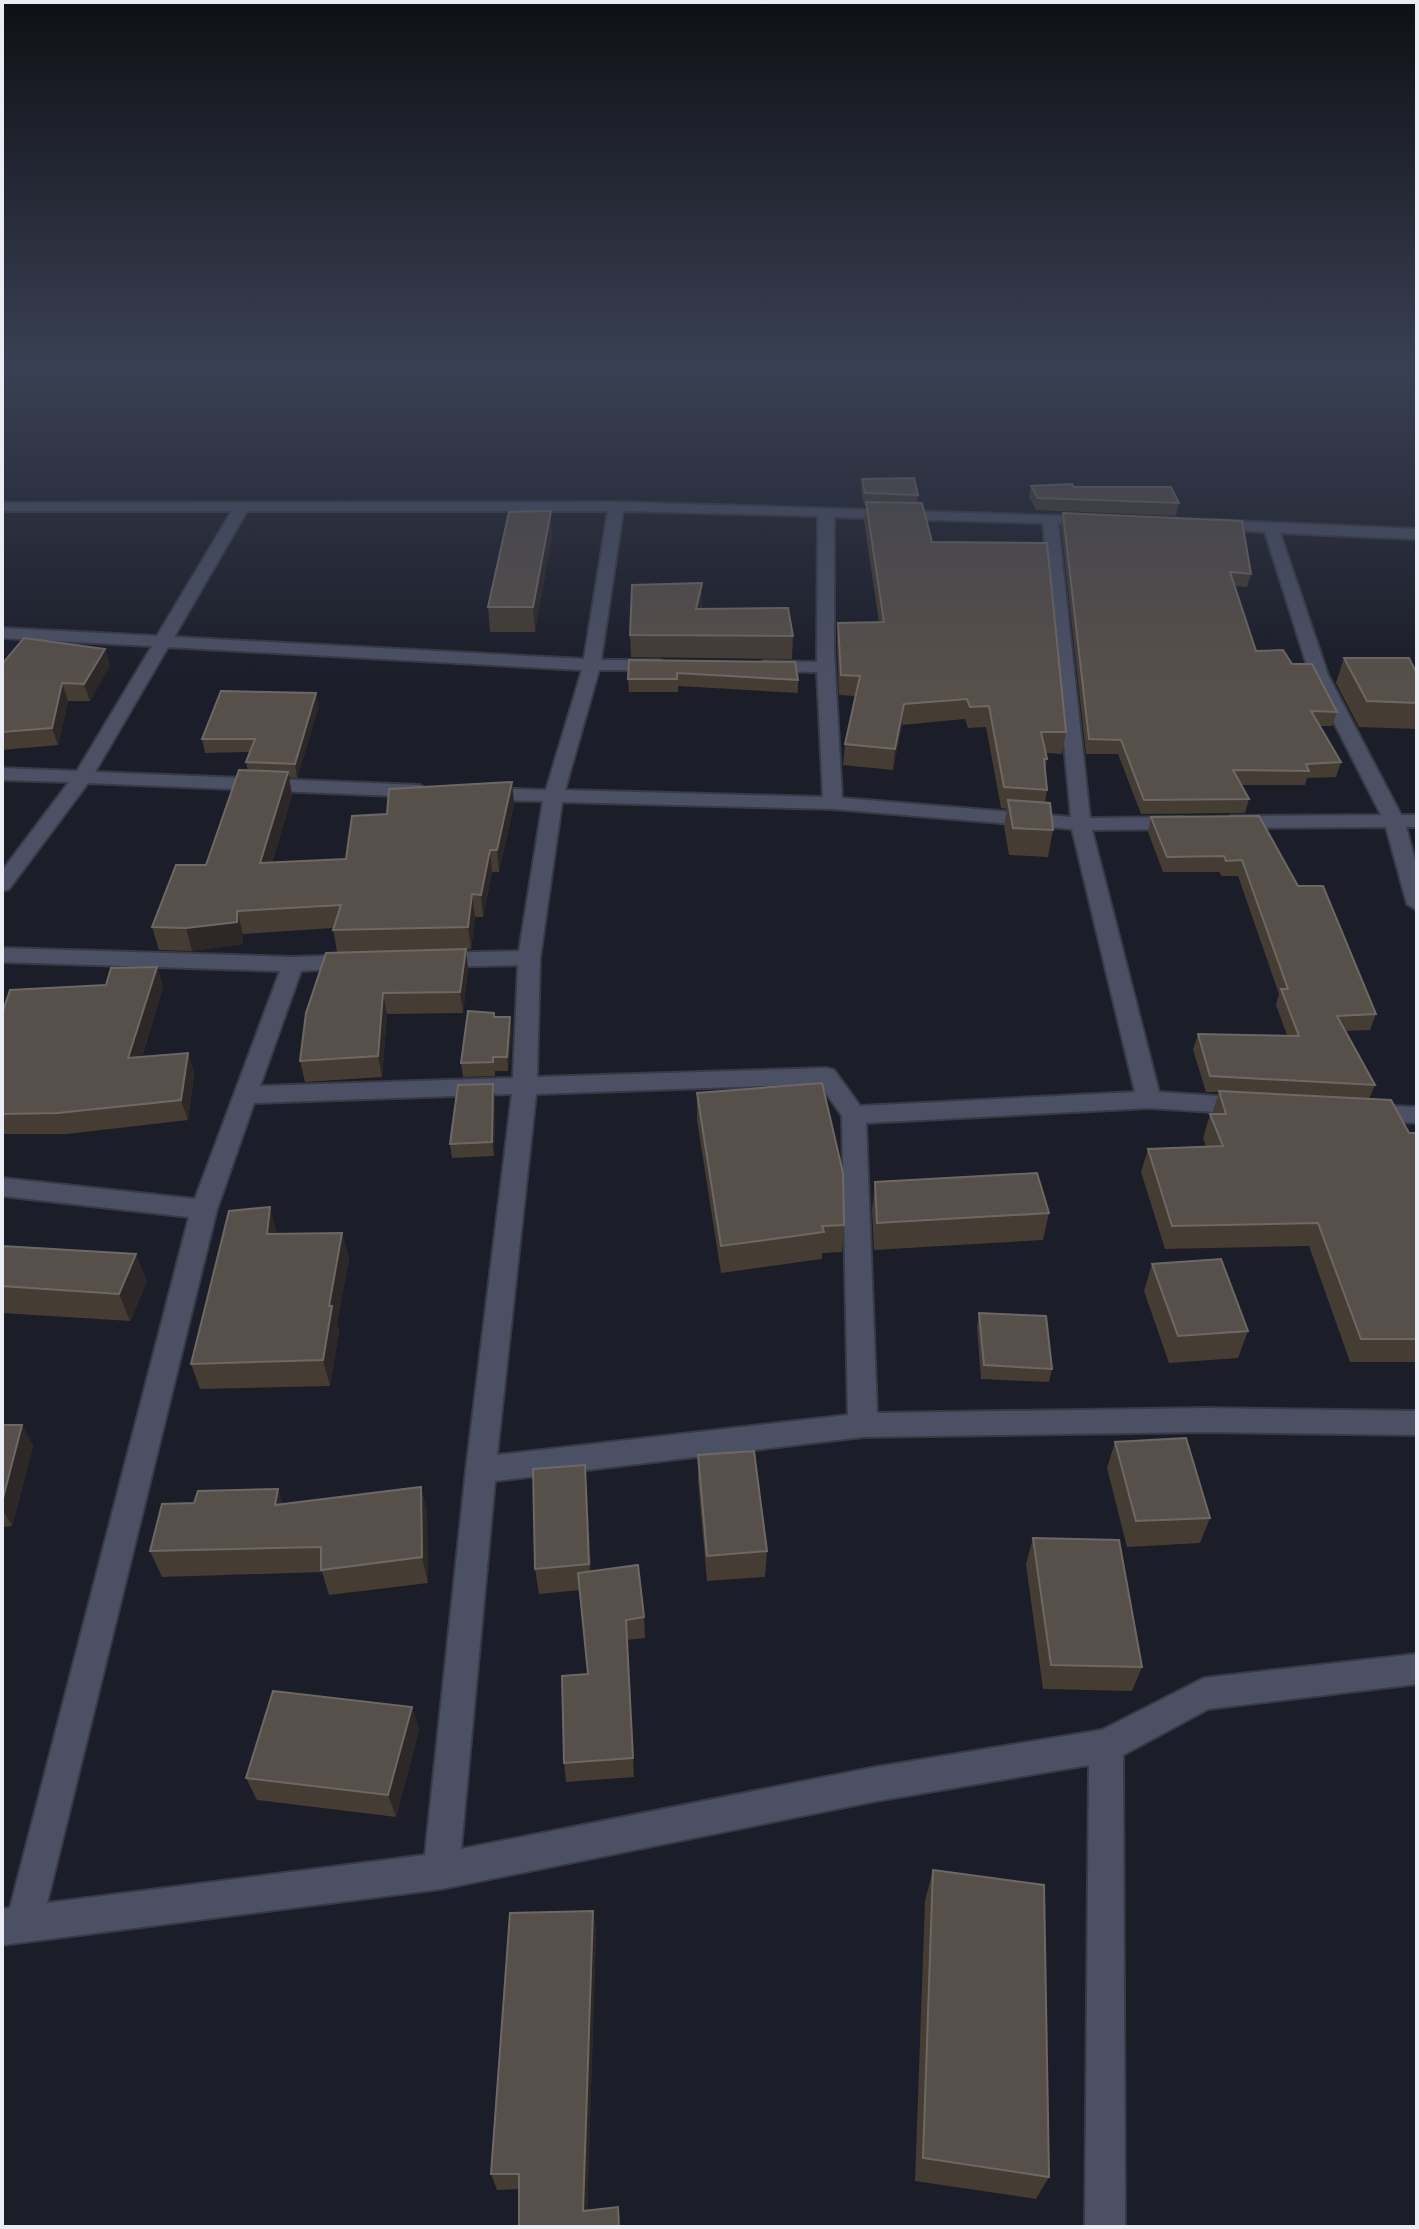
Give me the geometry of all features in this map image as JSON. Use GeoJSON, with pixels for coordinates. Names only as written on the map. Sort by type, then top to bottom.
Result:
{"type":"FeatureCollection","features":[{"type":"Feature","properties":{"kind":"street"},"geometry":{"type":"LineString","coordinates":[[441,1871],[481,1470],[525,1085],[529,958],[553,797],[592,665],[616,506]]}},
{"type":"Feature","properties":{"kind":"street"},"geometry":{"type":"LineString","coordinates":[[2,507],[616,506],[1113,521]]}},
{"type":"Feature","properties":{"kind":"street"},"geometry":{"type":"LineString","coordinates":[[2,885],[83,777],[241,509]]}},
{"type":"Feature","properties":{"kind":"street"},"geometry":{"type":"LineString","coordinates":[[826,512],[826,667],[833,803]]}},
{"type":"Feature","properties":{"kind":"street"},"geometry":{"type":"LineString","coordinates":[[1050,518],[1081,824],[1149,1100]]}},
{"type":"Feature","properties":{"kind":"street"},"geometry":{"type":"LineString","coordinates":[[1192,524],[1417,534]]}},
{"type":"Feature","properties":{"kind":"street"},"geometry":{"type":"LineString","coordinates":[[1271,528],[1326,675],[1394,821],[1417,904]]}},
{"type":"Feature","properties":{"kind":"street"},"geometry":{"type":"LineString","coordinates":[[2,633],[592,665],[685,665]]}},
{"type":"Feature","properties":{"kind":"street"},"geometry":{"type":"LineString","coordinates":[[748,666],[826,667]]}},
{"type":"Feature","properties":{"kind":"street"},"geometry":{"type":"LineString","coordinates":[[2,774],[553,797],[833,803],[1081,824],[1417,821]]}},
{"type":"Feature","properties":{"kind":"street"},"geometry":{"type":"LineString","coordinates":[[2,955],[293,964],[372,962]]}},
{"type":"Feature","properties":{"kind":"street"},"geometry":{"type":"LineString","coordinates":[[419,961],[529,958]]}},
{"type":"Feature","properties":{"kind":"street"},"geometry":{"type":"LineString","coordinates":[[293,964],[204,1209],[13,1926],[441,1871],[876,1784],[1106,1746],[1204,1694],[1417,1669]]}},
{"type":"Feature","properties":{"kind":"street"},"geometry":{"type":"LineString","coordinates":[[243,1095],[826,1076],[854,1115],[863,1425]]}},
{"type":"Feature","properties":{"kind":"street"},"geometry":{"type":"LineString","coordinates":[[854,1115],[1149,1100],[1275,1107]]}},
{"type":"Feature","properties":{"kind":"street"},"geometry":{"type":"LineString","coordinates":[[1338,1111],[1417,1115]]}},
{"type":"Feature","properties":{"kind":"street"},"geometry":{"type":"LineString","coordinates":[[2,1187],[204,1209]]}},
{"type":"Feature","properties":{"kind":"street"},"geometry":{"type":"LineString","coordinates":[[481,1470],[863,1425],[1206,1420],[1417,1423]]}},
{"type":"Feature","properties":{"kind":"street"},"geometry":{"type":"LineString","coordinates":[[1105,2227],[1106,1746]]}},
{"type":"Feature","properties":{"kind":"building"},"geometry":{"type":"Polygon","coordinates":[[[914,478],[918,495],[865,493],[862,479],[914,478]]]}},
{"type":"Feature","properties":{"kind":"building"},"geometry":{"type":"Polygon","coordinates":[[[1072,484],[1074,487],[1171,487],[1179,503],[1038,498],[1031,486],[1072,484]]]}},
{"type":"Feature","properties":{"kind":"building"},"geometry":{"type":"Polygon","coordinates":[[[866,502],[922,503],[932,542],[1047,543],[1066,732],[1041,732],[1047,759],[1044,759],[1047,790],[1004,787],[989,706],[970,707],[967,699],[904,704],[895,749],[845,744],[860,676],[841,675],[838,623],[884,622],[866,502]]]}},
{"type":"Feature","properties":{"kind":"building"},"geometry":{"type":"Polygon","coordinates":[[[551,511],[533,607],[488,607],[509,512],[551,511]]]}},
{"type":"Feature","properties":{"kind":"building"},"geometry":{"type":"Polygon","coordinates":[[[1063,513],[1242,521],[1251,574],[1230,572],[1256,651],[1283,650],[1292,664],[1312,664],[1337,712],[1311,711],[1341,762],[1306,764],[1309,771],[1233,770],[1249,799],[1144,800],[1121,740],[1089,739],[1063,513]]]}},
{"type":"Feature","properties":{"kind":"building"},"geometry":{"type":"Polygon","coordinates":[[[702,583],[696,609],[788,608],[793,636],[630,635],[632,585],[702,583]]]}},
{"type":"Feature","properties":{"kind":"building"},"geometry":{"type":"Polygon","coordinates":[[[24,638],[105,649],[84,684],[62,683],[52,728],[2,732],[2,664],[24,638]]]}},
{"type":"Feature","properties":{"kind":"building"},"geometry":{"type":"Polygon","coordinates":[[[1344,658],[1409,658],[1417,674],[1417,703],[1367,701],[1344,658]]]}},
{"type":"Feature","properties":{"kind":"building"},"geometry":{"type":"Polygon","coordinates":[[[629,660],[795,662],[798,680],[677,673],[677,679],[628,679],[629,660]]]}},
{"type":"Feature","properties":{"kind":"building"},"geometry":{"type":"Polygon","coordinates":[[[221,691],[316,693],[295,764],[246,762],[255,739],[202,739],[221,691]]]}},
{"type":"Feature","properties":{"kind":"building"},"geometry":{"type":"Polygon","coordinates":[[[239,770],[288,772],[260,863],[346,859],[352,816],[387,814],[389,789],[512,782],[497,850],[490,850],[481,895],[472,894],[468,927],[333,930],[341,905],[237,911],[237,922],[186,928],[152,927],[176,865],[206,865],[239,770]]]}},
{"type":"Feature","properties":{"kind":"building"},"geometry":{"type":"Polygon","coordinates":[[[1008,800],[1050,803],[1053,830],[1013,828],[1008,800]]]}},
{"type":"Feature","properties":{"kind":"building"},"geometry":{"type":"Polygon","coordinates":[[[1259,816],[1298,886],[1323,886],[1376,1014],[1337,1016],[1375,1085],[1210,1076],[1198,1034],[1299,1036],[1281,989],[1288,989],[1242,860],[1226,861],[1224,856],[1167,857],[1151,817],[1259,816]]]}},
{"type":"Feature","properties":{"kind":"building"},"geometry":{"type":"Polygon","coordinates":[[[466,949],[460,992],[383,993],[378,1056],[300,1061],[306,1013],[326,953],[466,949]]]}},
{"type":"Feature","properties":{"kind":"building"},"geometry":{"type":"Polygon","coordinates":[[[157,967],[128,1058],[188,1053],[181,1100],[58,1113],[2,1114],[2,1014],[10,990],[106,985],[111,968],[157,967]]]}},
{"type":"Feature","properties":{"kind":"building"},"geometry":{"type":"Polygon","coordinates":[[[468,1011],[510,1017],[507,1057],[493,1057],[493,1062],[461,1063],[468,1011]]]}},
{"type":"Feature","properties":{"kind":"building"},"geometry":{"type":"Polygon","coordinates":[[[822,1083],[843,1173],[844,1225],[822,1226],[824,1232],[721,1246],[697,1093],[822,1083]]]}},
{"type":"Feature","properties":{"kind":"building"},"geometry":{"type":"Polygon","coordinates":[[[493,1084],[492,1142],[450,1144],[458,1085],[493,1084]]]}},
{"type":"Feature","properties":{"kind":"building"},"geometry":{"type":"Polygon","coordinates":[[[1219,1091],[1391,1100],[1409,1133],[1417,1133],[1417,1339],[1361,1339],[1318,1223],[1172,1226],[1148,1149],[1223,1146],[1210,1114],[1226,1114],[1219,1091]]]}},
{"type":"Feature","properties":{"kind":"building"},"geometry":{"type":"Polygon","coordinates":[[[1037,1173],[1049,1213],[877,1223],[875,1182],[1037,1173]]]}},
{"type":"Feature","properties":{"kind":"building"},"geometry":{"type":"Polygon","coordinates":[[[270,1207],[267,1234],[342,1233],[323,1360],[191,1364],[229,1211],[270,1207]]]}},
{"type":"Feature","properties":{"kind":"building"},"geometry":{"type":"Polygon","coordinates":[[[2,1246],[136,1254],[119,1294],[2,1286],[2,1246]]]}},
{"type":"Feature","properties":{"kind":"building"},"geometry":{"type":"Polygon","coordinates":[[[1221,1259],[1248,1331],[1178,1336],[1152,1264],[1221,1259]]]}},
{"type":"Feature","properties":{"kind":"building"},"geometry":{"type":"Polygon","coordinates":[[[979,1313],[1046,1316],[1052,1369],[984,1365],[979,1313]]]}},
{"type":"Feature","properties":{"kind":"building"},"geometry":{"type":"Polygon","coordinates":[[[2,1425],[22,1425],[2,1502],[2,1425]]]}},
{"type":"Feature","properties":{"kind":"building"},"geometry":{"type":"Polygon","coordinates":[[[1186,1438],[1210,1518],[1136,1521],[1115,1442],[1186,1438]]]}},
{"type":"Feature","properties":{"kind":"building"},"geometry":{"type":"Polygon","coordinates":[[[754,1451],[767,1551],[707,1556],[698,1455],[754,1451]]]}},
{"type":"Feature","properties":{"kind":"building"},"geometry":{"type":"Polygon","coordinates":[[[585,1465],[589,1564],[535,1569],[533,1469],[585,1465]]]}},
{"type":"Feature","properties":{"kind":"building"},"geometry":{"type":"Polygon","coordinates":[[[421,1487],[422,1557],[321,1570],[321,1547],[150,1551],[162,1504],[194,1503],[198,1491],[278,1489],[275,1505],[421,1487]]]}},
{"type":"Feature","properties":{"kind":"building"},"geometry":{"type":"Polygon","coordinates":[[[1033,1538],[1119,1540],[1142,1667],[1051,1665],[1033,1538]]]}},
{"type":"Feature","properties":{"kind":"building"},"geometry":{"type":"Polygon","coordinates":[[[638,1565],[644,1617],[626,1620],[633,1758],[564,1763],[562,1676],[588,1674],[578,1573],[638,1565]]]}},
{"type":"Feature","properties":{"kind":"building"},"geometry":{"type":"Polygon","coordinates":[[[273,1691],[412,1707],[388,1795],[246,1778],[273,1691]]]}},
{"type":"Feature","properties":{"kind":"building"},"geometry":{"type":"Polygon","coordinates":[[[933,1870],[1044,1885],[1049,2177],[923,2158],[933,1870]]]}},
{"type":"Feature","properties":{"kind":"building"},"geometry":{"type":"Polygon","coordinates":[[[593,1911],[583,2211],[618,2207],[619,2227],[519,2227],[519,2174],[491,2174],[510,1913],[593,1911]]]}}]}
